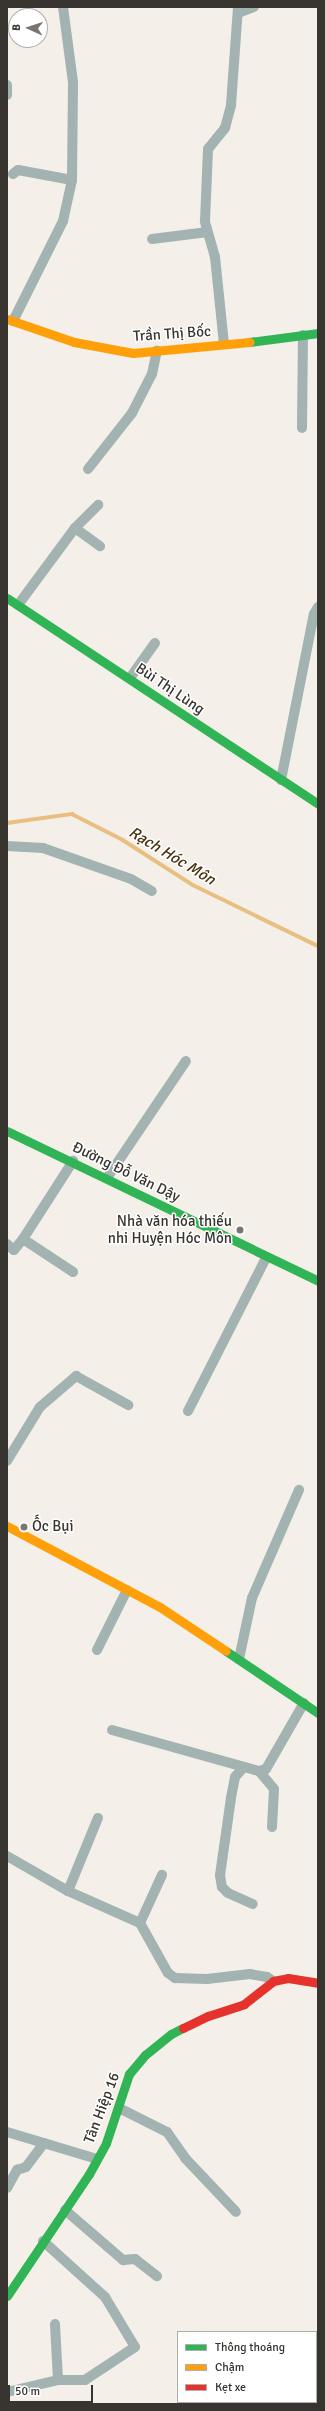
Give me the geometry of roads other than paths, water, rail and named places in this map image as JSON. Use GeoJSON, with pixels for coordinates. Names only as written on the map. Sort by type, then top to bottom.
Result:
{"type":"FeatureCollection","features":[{"type":"Feature","properties":{"kind":"street"},"geometry":{"type":"LineString","coordinates":[[10,320],[63,221],[72,180],[73,82],[63,7]]}},
{"type":"Feature","properties":{"kind":"street"},"geometry":{"type":"LineString","coordinates":[[224,344],[216,257],[205,221],[208,149],[225,128],[231,104],[238,10],[254,7]]}},
{"type":"Feature","properties":{"kind":"street"},"geometry":{"type":"LineString","coordinates":[[7,85],[7,95]]}},
{"type":"Feature","properties":{"kind":"street"},"geometry":{"type":"LineString","coordinates":[[13,174],[18,170],[72,180]]}},
{"type":"Feature","properties":{"kind":"street"},"geometry":{"type":"LineString","coordinates":[[152,239],[208,232]]}},
{"type":"Feature","properties":{"kind":"street","name":"Trần Thị Bốc"},"geometry":{"type":"LineString","coordinates":[[10,320],[74,342],[133,353],[318,333]]}},
{"type":"Feature","properties":{"kind":"street"},"geometry":{"type":"LineString","coordinates":[[302,428],[303,335]]}},
{"type":"Feature","properties":{"kind":"street"},"geometry":{"type":"LineString","coordinates":[[88,469],[132,413],[152,374],[157,351]]}},
{"type":"Feature","properties":{"kind":"street"},"geometry":{"type":"LineString","coordinates":[[18,605],[75,528],[98,505]]}},
{"type":"Feature","properties":{"kind":"street"},"geometry":{"type":"LineString","coordinates":[[75,528],[100,546]]}},
{"type":"Feature","properties":{"kind":"street","name":"Bùi Thị Lùng"},"geometry":{"type":"LineString","coordinates":[[7,598],[130,678],[318,804]]}},
{"type":"Feature","properties":{"kind":"street"},"geometry":{"type":"LineString","coordinates":[[281,780],[314,614],[318,607]]}},
{"type":"Feature","properties":{"kind":"street"},"geometry":{"type":"LineString","coordinates":[[130,678],[155,643]]}},
{"type":"Feature","properties":{"kind":"street"},"geometry":{"type":"LineString","coordinates":[[7,846],[44,848],[131,879],[152,891]]}},
{"type":"Feature","properties":{"kind":"street"},"geometry":{"type":"LineString","coordinates":[[107,1178],[186,1061]]}},
{"type":"Feature","properties":{"kind":"street","name":"Đường Đỗ Văn Dậy"},"geometry":{"type":"LineString","coordinates":[[7,1131],[107,1178],[266,1258],[318,1281]]}},
{"type":"Feature","properties":{"kind":"street"},"geometry":{"type":"LineString","coordinates":[[7,1244],[14,1250],[23,1239],[72,1161]]}},
{"type":"Feature","properties":{"kind":"street"},"geometry":{"type":"LineString","coordinates":[[23,1239],[73,1272]]}},
{"type":"Feature","properties":{"kind":"street"},"geometry":{"type":"LineString","coordinates":[[188,1411],[266,1258]]}},
{"type":"Feature","properties":{"kind":"street"},"geometry":{"type":"LineString","coordinates":[[7,1461],[40,1407],[76,1376],[128,1405]]}},
{"type":"Feature","properties":{"kind":"street"},"geometry":{"type":"LineString","coordinates":[[239,1659],[252,1598],[299,1490]]}},
{"type":"Feature","properties":{"kind":"street"},"geometry":{"type":"LineString","coordinates":[[7,1526],[160,1607],[317,1711]]}},
{"type":"Feature","properties":{"kind":"street"},"geometry":{"type":"LineString","coordinates":[[97,1650],[126,1590]]}},
{"type":"Feature","properties":{"kind":"street"},"geometry":{"type":"LineString","coordinates":[[112,1730],[259,1771],[266,1769],[304,1703]]}},
{"type":"Feature","properties":{"kind":"street"},"geometry":{"type":"LineString","coordinates":[[244,1767],[235,1777],[220,1875],[222,1887],[228,1893],[253,1904]]}},
{"type":"Feature","properties":{"kind":"street"},"geometry":{"type":"LineString","coordinates":[[259,1771],[274,1789],[272,1827]]}},
{"type":"Feature","properties":{"kind":"street"},"geometry":{"type":"LineString","coordinates":[[68,1891],[98,1818]]}},
{"type":"Feature","properties":{"kind":"street"},"geometry":{"type":"LineString","coordinates":[[7,1856],[68,1891],[140,1923],[168,1973],[174,1978],[207,1979],[250,1974],[267,1977],[273,1981],[288,1978],[318,1983]]}},
{"type":"Feature","properties":{"kind":"street"},"geometry":{"type":"LineString","coordinates":[[140,1923],[162,1875]]}},
{"type":"Feature","properties":{"kind":"street","name":"Tân Hiệp 16"},"geometry":{"type":"LineString","coordinates":[[7,2296],[97,2160],[119,2108],[129,2074],[145,2054],[171,2034],[208,2016],[244,2004],[273,1981]]}},
{"type":"Feature","properties":{"kind":"street"},"geometry":{"type":"LineString","coordinates":[[119,2108],[167,2132],[185,2158],[236,2212]]}},
{"type":"Feature","properties":{"kind":"street"},"geometry":{"type":"LineString","coordinates":[[7,2132],[97,2160]]}},
{"type":"Feature","properties":{"kind":"street"},"geometry":{"type":"LineString","coordinates":[[7,2188],[17,2170],[26,2167],[44,2143]]}},
{"type":"Feature","properties":{"kind":"street"},"geometry":{"type":"LineString","coordinates":[[65,2210],[123,2260],[135,2259],[157,2276]]}},
{"type":"Feature","properties":{"kind":"street"},"geometry":{"type":"LineString","coordinates":[[7,2392],[58,2380],[85,2380],[135,2347],[105,2297],[43,2241]]}},
{"type":"Feature","properties":{"kind":"street"},"geometry":{"type":"LineString","coordinates":[[55,2324],[58,2380]]}},
{"type":"Feature","properties":{"kind":"waterway","name":"Rạch Hóc Môn"},"geometry":{"type":"LineString","coordinates":[[7,823],[72,814],[123,840],[193,885],[318,946]]}},
{"type":"Feature","properties":{"kind":"place","name":"Nhà văn hóa thiếu nhi Huyện Hóc Môn"},"geometry":{"type":"Point","coordinates":[240,1230]}},
{"type":"Feature","properties":{"kind":"place","name":"Ốc Bụi"},"geometry":{"type":"Point","coordinates":[24,1527]}}]}
